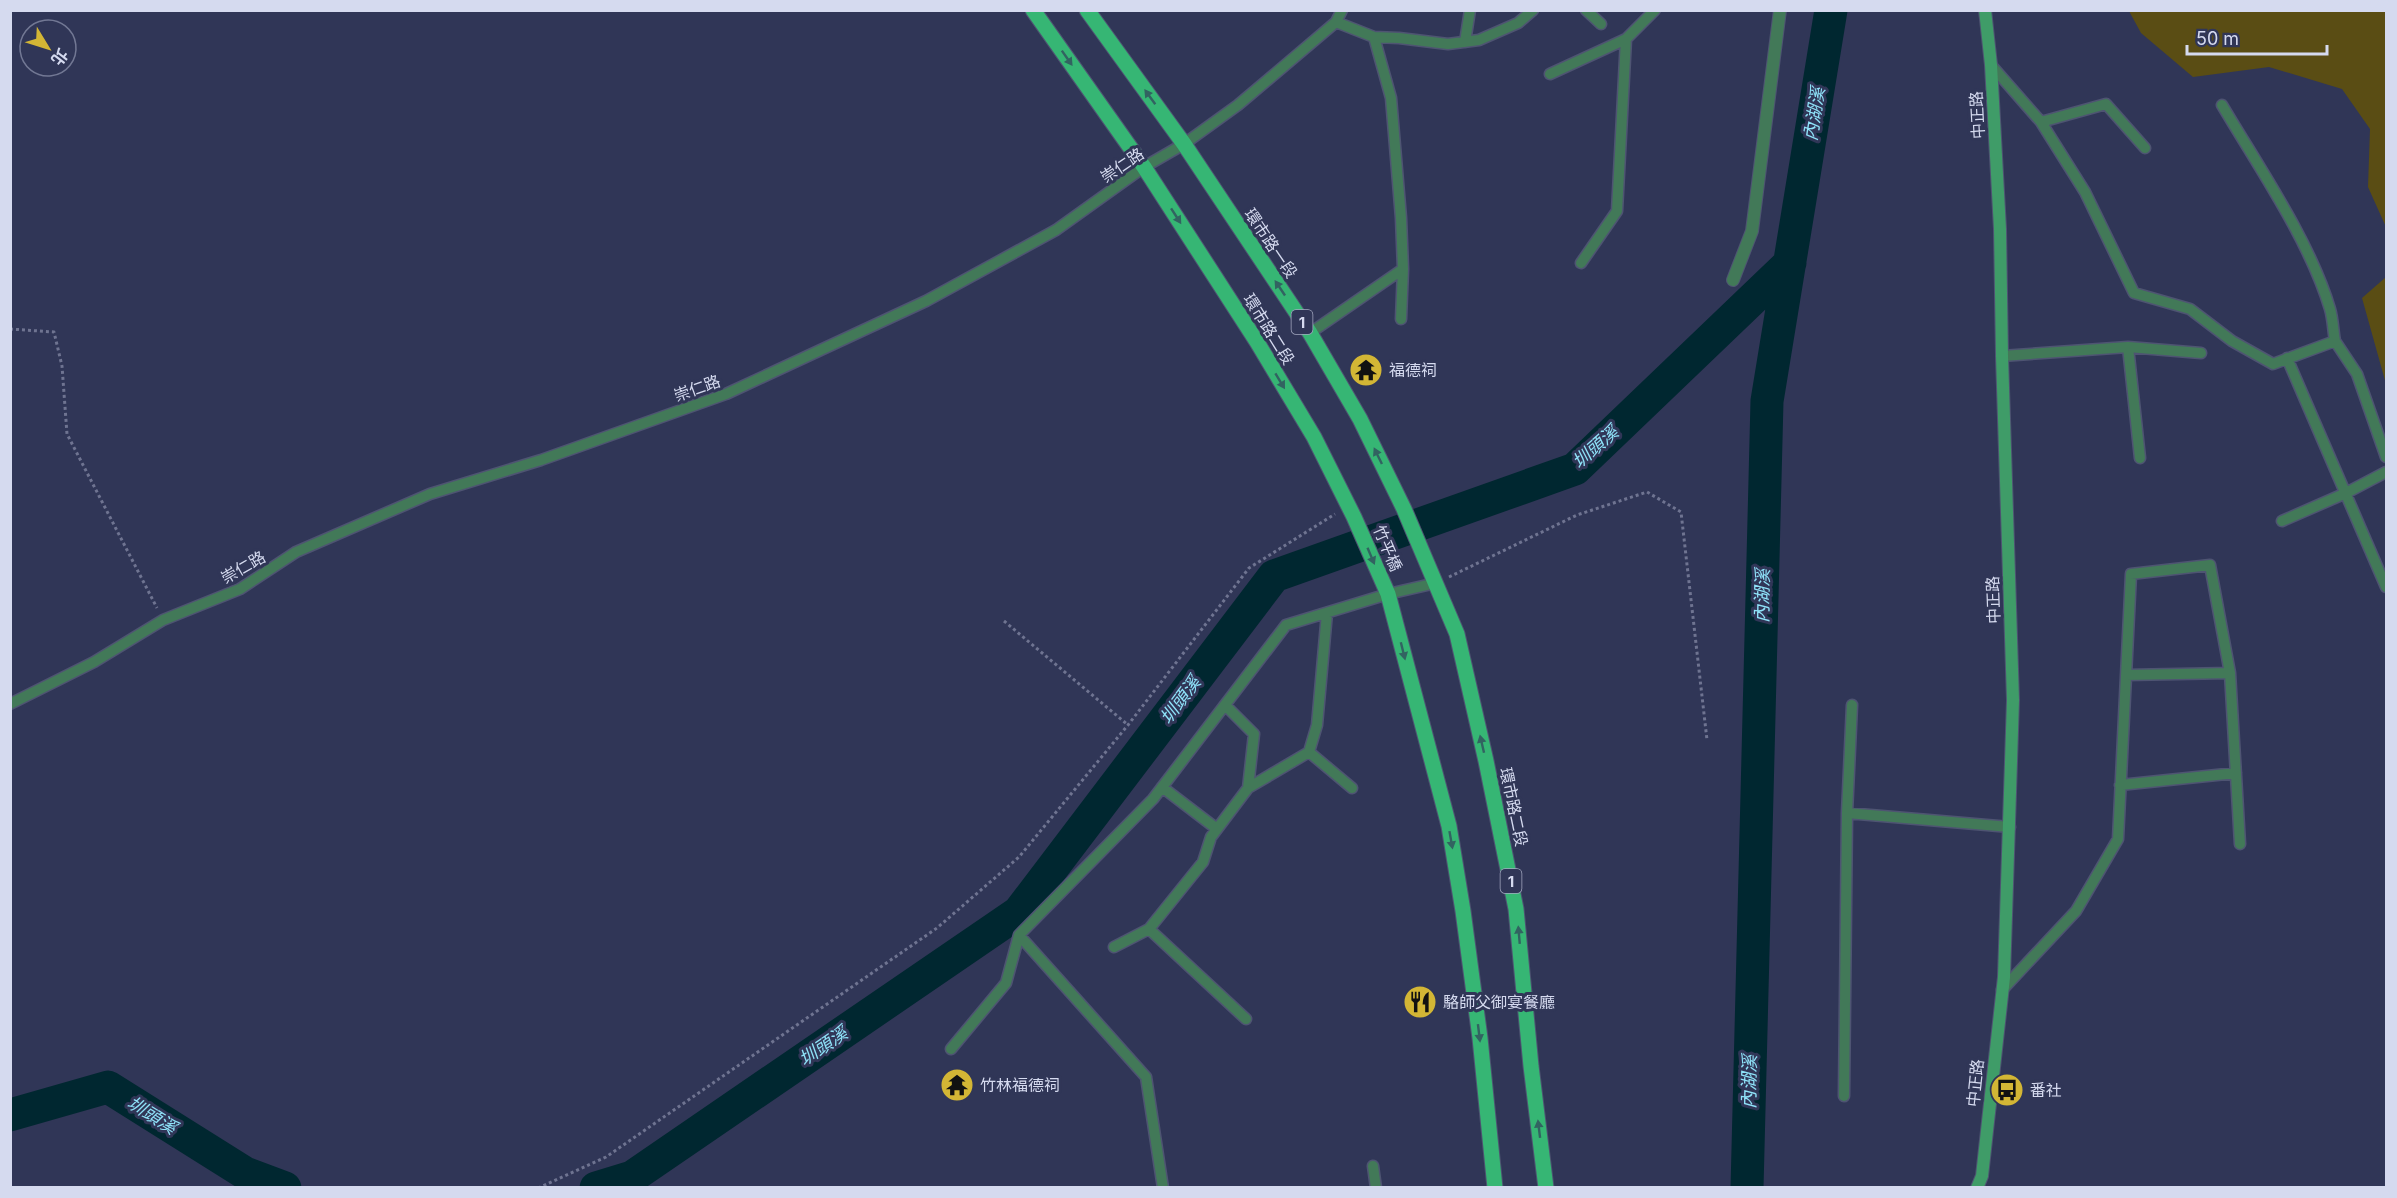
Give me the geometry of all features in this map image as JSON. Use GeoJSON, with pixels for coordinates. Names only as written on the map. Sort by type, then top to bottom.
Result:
{"type":"FeatureCollection","features":[{"type":"Feature","properties":{"kind":"main road"},"geometry":{"type":"LineString","coordinates":[[1033,10],[1144,167]]}},
{"type":"Feature","properties":{"kind":"main road","name":"環市路一段"},"geometry":{"type":"LineString","coordinates":[[1087,10],[1184,144],[1310,333],[1360,419],[1404,509]]}},
{"type":"Feature","properties":{"kind":"main road","name":"中正路"},"geometry":{"type":"LineString","coordinates":[[1977,1188],[1982,1176],[2002,990],[2013,700],[2000,229],[1991,65],[1984,10]]}},
{"type":"Feature","properties":{"kind":"main road","name":"環市路二段"},"geometry":{"type":"LineString","coordinates":[[1144,167],[1314,437],[1352,511]]}},
{"type":"Feature","properties":{"kind":"main road","name":"竹平橋"},"geometry":{"type":"LineString","coordinates":[[1404,509],[1436,583]]}},
{"type":"Feature","properties":{"kind":"main road","name":"竹平橋"},"geometry":{"type":"LineString","coordinates":[[1352,511],[1388,594]]}},
{"type":"Feature","properties":{"kind":"main road","name":"環市路二段"},"geometry":{"type":"LineString","coordinates":[[1436,583],[1457,634],[1516,909],[1531,1066],[1546,1188]]}},
{"type":"Feature","properties":{"kind":"main road"},"geometry":{"type":"LineString","coordinates":[[1388,594],[1449,826],[1480,1038],[1495,1188]]}},
{"type":"Feature","properties":{"kind":"street"},"geometry":{"type":"LineString","coordinates":[[1733,280],[1752,231],[1780,10]]}},
{"type":"Feature","properties":{"kind":"lane","name":"崇仁路"},"geometry":{"type":"LineString","coordinates":[[10,704],[94,662],[163,620],[240,590],[296,552],[430,494],[541,460],[737,389],[946,290],[1056,230],[1144,167],[1184,144],[1238,105],[1336,22],[1342,10]]}},
{"type":"Feature","properties":{"kind":"lane"},"geometry":{"type":"LineString","coordinates":[[1465,42],[1470,10]]}},
{"type":"Feature","properties":{"kind":"lane"},"geometry":{"type":"LineString","coordinates":[[1336,22],[1374,37],[1448,44],[1479,40],[1518,23],[1533,10]]}},
{"type":"Feature","properties":{"kind":"lane"},"geometry":{"type":"LineString","coordinates":[[1586,10],[1601,24]]}},
{"type":"Feature","properties":{"kind":"lane"},"geometry":{"type":"LineString","coordinates":[[1550,74],[1626,39],[1655,10]]}},
{"type":"Feature","properties":{"kind":"lane"},"geometry":{"type":"LineString","coordinates":[[1374,37],[1391,98],[1401,218],[1403,269],[1401,320]]}},
{"type":"Feature","properties":{"kind":"lane"},"geometry":{"type":"LineString","coordinates":[[1581,263],[1617,211],[1626,39]]}},
{"type":"Feature","properties":{"kind":"lane"},"geometry":{"type":"LineString","coordinates":[[1991,65],[2041,122],[2085,192],[2134,293],[2190,309],[2232,341],[2272,364],[2335,341]]}},
{"type":"Feature","properties":{"kind":"lane"},"geometry":{"type":"LineString","coordinates":[[2041,122],[2106,104],[2145,148]]}},
{"type":"Feature","properties":{"kind":"lane"},"geometry":{"type":"LineString","coordinates":[[2222,105],[2285,211],[2312,264],[2330,309],[2335,341],[2356,374],[2386,457]]}},
{"type":"Feature","properties":{"kind":"lane"},"geometry":{"type":"LineString","coordinates":[[1310,333],[1403,269]]}},
{"type":"Feature","properties":{"kind":"lane"},"geometry":{"type":"LineString","coordinates":[[2128,347],[2140,458]]}},
{"type":"Feature","properties":{"kind":"lane"},"geometry":{"type":"LineString","coordinates":[[2002,356],[2128,347],[2200,353]]}},
{"type":"Feature","properties":{"kind":"lane"},"geometry":{"type":"LineString","coordinates":[[2287,358],[2386,587]]}},
{"type":"Feature","properties":{"kind":"lane"},"geometry":{"type":"LineString","coordinates":[[2282,521],[2346,493],[2386,472]]}},
{"type":"Feature","properties":{"kind":"lane"},"geometry":{"type":"LineString","coordinates":[[2002,990],[2076,911],[2118,839],[2131,574],[2210,565],[2230,673],[2240,844]]}},
{"type":"Feature","properties":{"kind":"lane"},"geometry":{"type":"LineString","coordinates":[[951,1049],[1006,983],[1019,935],[1153,799],[1286,625],[1388,594],[1436,583]]}},
{"type":"Feature","properties":{"kind":"lane"},"geometry":{"type":"LineString","coordinates":[[1114,947],[1149,930],[1203,862],[1211,837],[1248,789],[1309,752],[1317,724],[1327,613]]}},
{"type":"Feature","properties":{"kind":"lane"},"geometry":{"type":"LineString","coordinates":[[2126,675],[2230,673]]}},
{"type":"Feature","properties":{"kind":"lane"},"geometry":{"type":"LineString","coordinates":[[1225,705],[1254,734],[1248,789]]}},
{"type":"Feature","properties":{"kind":"lane"},"geometry":{"type":"LineString","coordinates":[[1844,1096],[1847,813],[1852,705]]}},
{"type":"Feature","properties":{"kind":"lane"},"geometry":{"type":"LineString","coordinates":[[1309,752],[1352,788]]}},
{"type":"Feature","properties":{"kind":"lane"},"geometry":{"type":"LineString","coordinates":[[2120,785],[2236,773]]}},
{"type":"Feature","properties":{"kind":"lane"},"geometry":{"type":"LineString","coordinates":[[1162,787],[1217,829]]}},
{"type":"Feature","properties":{"kind":"lane"},"geometry":{"type":"LineString","coordinates":[[1847,813],[2010,826]]}},
{"type":"Feature","properties":{"kind":"lane"},"geometry":{"type":"LineString","coordinates":[[1149,930],[1246,1019]]}},
{"type":"Feature","properties":{"kind":"lane"},"geometry":{"type":"LineString","coordinates":[[1019,935],[1146,1077],[1163,1188]]}},
{"type":"Feature","properties":{"kind":"lane"},"geometry":{"type":"LineString","coordinates":[[1373,1166],[1376,1188]]}},
{"type":"Feature","properties":{"kind":"path"},"geometry":{"type":"LineString","coordinates":[[10,329],[54,332],[62,366],[67,434],[163,620]]}},
{"type":"Feature","properties":{"kind":"path"},"geometry":{"type":"LineString","coordinates":[[1436,583],[1577,515],[1647,492],[1681,512],[1707,740]]}},
{"type":"Feature","properties":{"kind":"path"},"geometry":{"type":"LineString","coordinates":[[538,1188],[606,1157],[937,928],[1019,857],[1128,725],[1249,568],[1352,511]]}},
{"type":"Feature","properties":{"kind":"path"},"geometry":{"type":"LineString","coordinates":[[1005,621],[1128,725]]}},
{"type":"Feature","properties":{"kind":"shaded area"},"geometry":{"type":"Polygon","coordinates":[[[2129,11],[2386,11],[2386,227],[2368,187],[2370,129],[2342,89],[2269,67],[2193,77],[2141,33],[2129,11]]]}},
{"type":"Feature","properties":{"kind":"shaded area"},"geometry":{"type":"Polygon","coordinates":[[[2386,277],[2386,384],[2362,298],[2386,277]]]}},
{"type":"Feature","properties":{"kind":"waterway","name":"內湖溪"},"geometry":{"type":"LineString","coordinates":[[1747,1188],[1767,401],[1831,10]]}},
{"type":"Feature","properties":{"kind":"waterway","name":"圳頭溪"},"geometry":{"type":"LineString","coordinates":[[596,1188],[632,1177],[1019,912],[1274,576],[1575,469],[1790,263]]}},
{"type":"Feature","properties":{"kind":"waterway","name":"圳頭溪"},"geometry":{"type":"LineString","coordinates":[[10,1115],[108,1087],[245,1173],[285,1188]]}},
{"type":"Feature","properties":{"kind":"place","name":"福德祠"},"geometry":{"type":"Point","coordinates":[1366,370]}},
{"type":"Feature","properties":{"kind":"place","name":"駱師父御宴餐廳"},"geometry":{"type":"Point","coordinates":[1420,1002]}},
{"type":"Feature","properties":{"kind":"place","name":"竹林福德祠"},"geometry":{"type":"Point","coordinates":[957,1085]}},
{"type":"Feature","properties":{"kind":"place","name":"番社"},"geometry":{"type":"Point","coordinates":[2007,1090]}}]}
